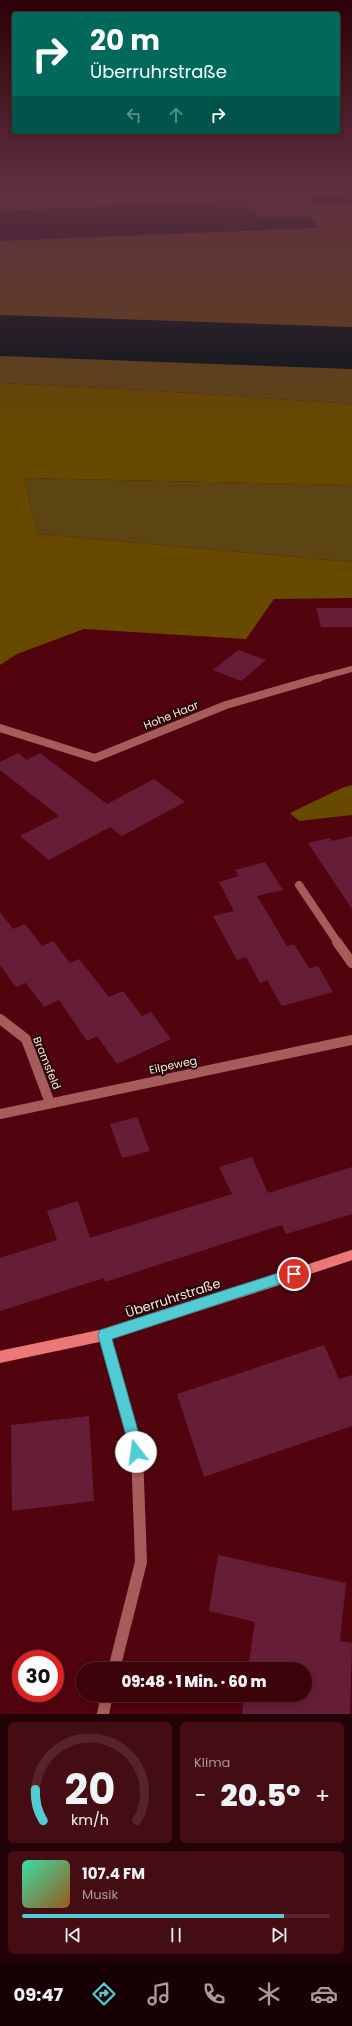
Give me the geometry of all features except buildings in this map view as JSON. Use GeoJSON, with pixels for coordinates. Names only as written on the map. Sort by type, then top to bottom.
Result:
{"type":"FeatureCollection","features":[{"type":"Feature","properties":{"kind":"main road","name":"Überruhrstraße"},"geometry":{"type":"LineString","coordinates":[[0,1357],[104,1335],[352,1255]]}},
{"type":"Feature","properties":{"kind":"street","name":"Hohe Haar"},"geometry":{"type":"LineString","coordinates":[[0,728],[95,758],[226,705],[352,669]]}},
{"type":"Feature","properties":{"kind":"street"},"geometry":{"type":"LineString","coordinates":[[299,885],[352,963]]}},
{"type":"Feature","properties":{"kind":"street","name":"Bramsfeld"},"geometry":{"type":"LineString","coordinates":[[0,1019],[26,1039],[50,1103]]}},
{"type":"Feature","properties":{"kind":"street","name":"Eilpeweg"},"geometry":{"type":"LineString","coordinates":[[0,1114],[352,1040]]}},
{"type":"Feature","properties":{"kind":"street"},"geometry":{"type":"LineString","coordinates":[[104,1335],[136,1452],[141,1562],[116,1662]]}},
{"type":"Feature","properties":{"kind":"street"},"geometry":{"type":"LineString","coordinates":[[103,1714],[106,1702]]}},
{"type":"Feature","properties":{"kind":"shaded area"},"geometry":{"type":"Polygon","coordinates":[[[0,270],[352,270],[352,404],[143,390],[0,383],[0,270]]]}},
{"type":"Feature","properties":{"kind":"shaded area"},"geometry":{"type":"Polygon","coordinates":[[[0,315],[352,327],[352,369],[0,356],[0,315]]]}},
{"type":"Feature","properties":{"kind":"shaded area"},"geometry":{"type":"Polygon","coordinates":[[[0,383],[143,390],[352,404],[352,485],[24,478],[37,534],[352,562],[352,598],[274,599],[246,639],[84,629],[17,654],[0,665],[0,383]]]}},
{"type":"Feature","properties":{"kind":"shaded area"},"geometry":{"type":"Polygon","coordinates":[[[24,478],[352,485],[352,562],[37,534],[24,478]]]}},
{"type":"Feature","properties":{"kind":"shaded area"},"geometry":{"type":"Polygon","coordinates":[[[352,785],[352,815],[299,821],[290,813],[342,788],[352,785]]]}},
{"type":"Feature","properties":{"kind":"route"},"geometry":{"type":"LineString","coordinates":[[136,1452],[104,1335],[294,1274]]}}]}
